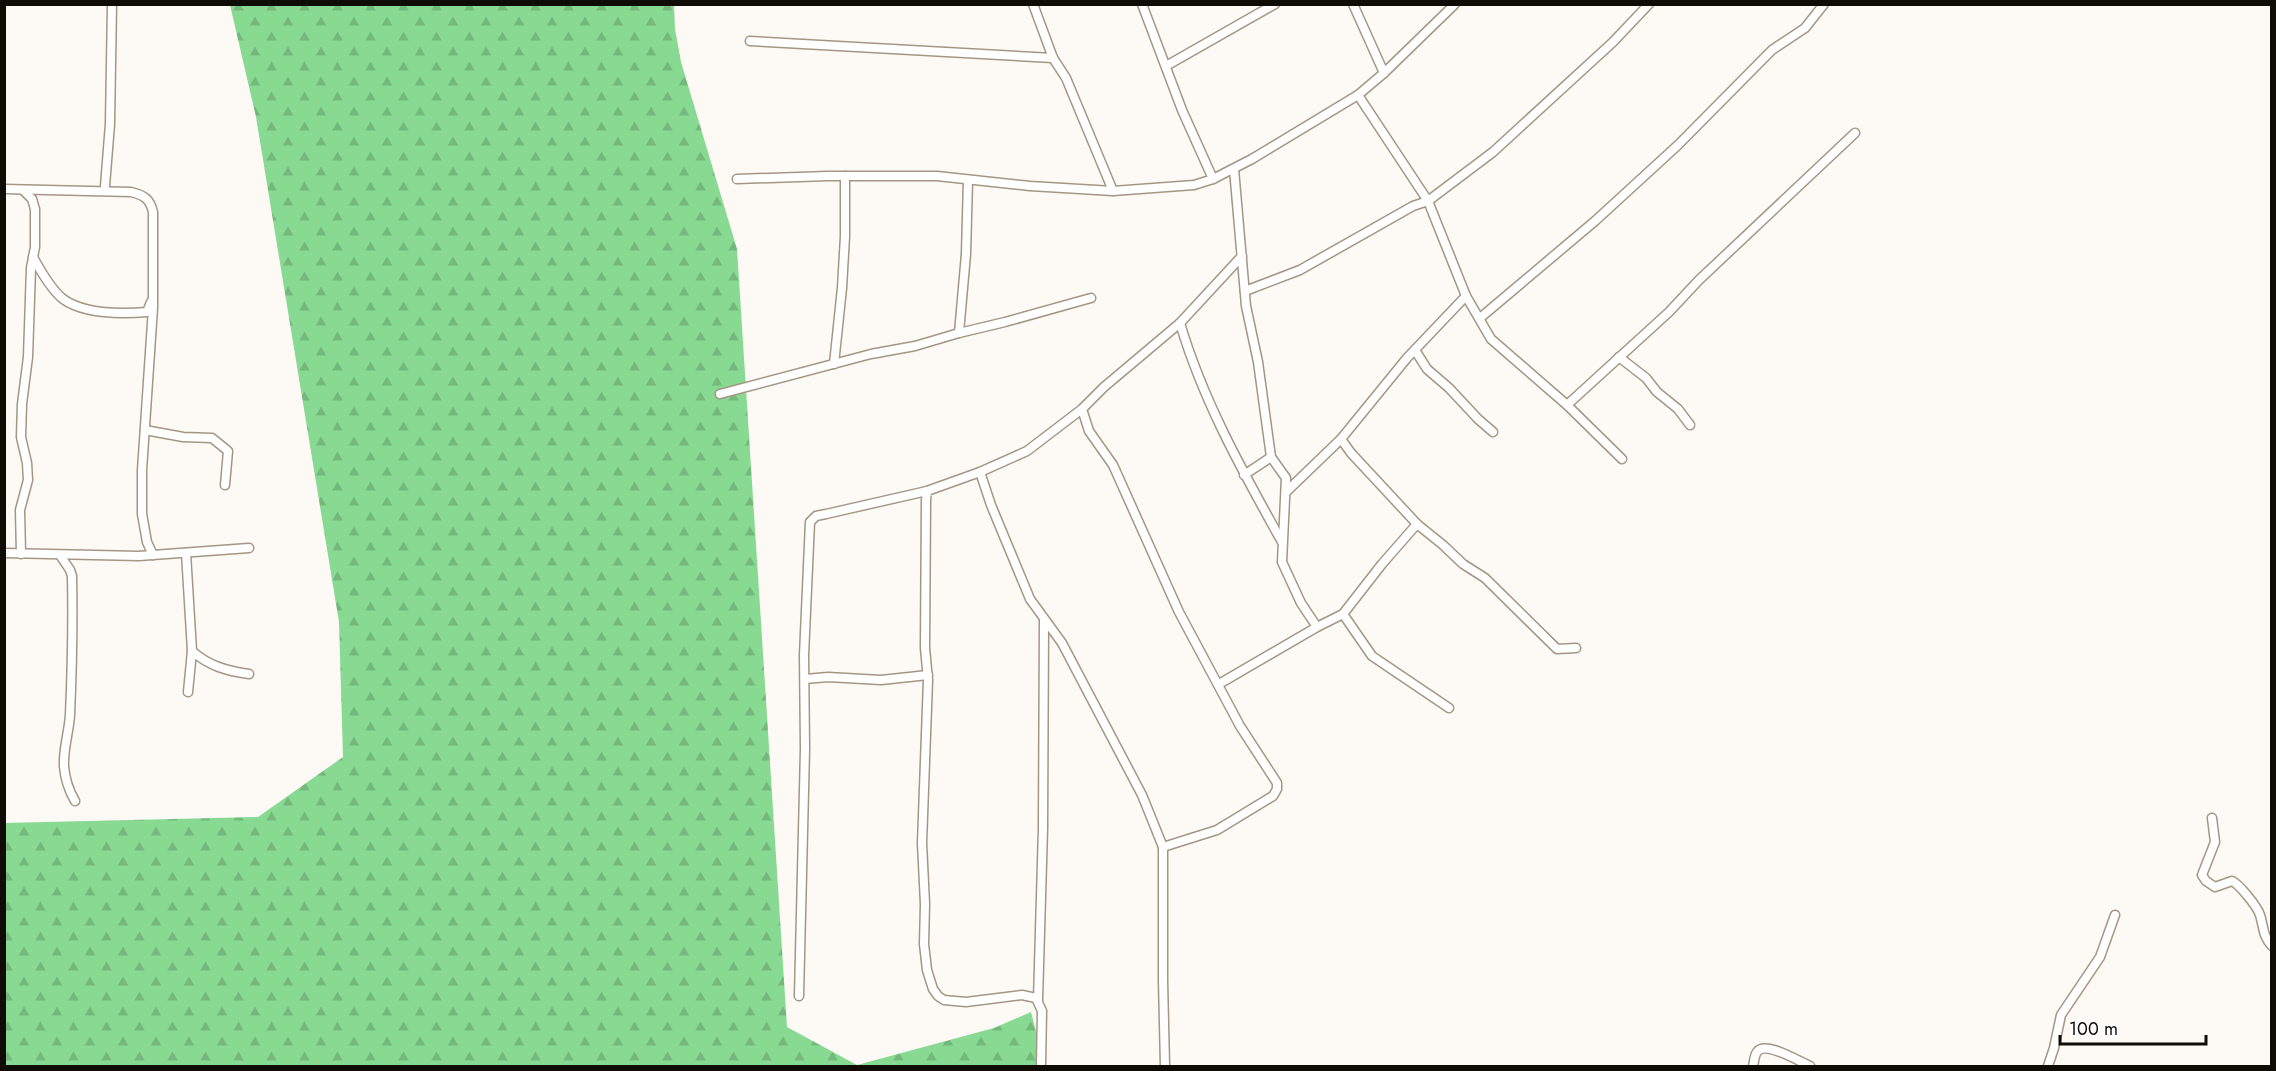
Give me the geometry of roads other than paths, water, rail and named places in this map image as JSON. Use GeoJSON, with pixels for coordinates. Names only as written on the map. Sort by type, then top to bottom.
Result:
{"type":"FeatureCollection","features":[{"type":"Feature","properties":{"kind":"street"},"geometry":{"type":"LineString","coordinates":[[105,186],[110,124],[112,4]]}},
{"type":"Feature","properties":{"kind":"street"},"geometry":{"type":"LineString","coordinates":[[1033,4],[1053,58],[1065,78],[1113,191]]}},
{"type":"Feature","properties":{"kind":"street"},"geometry":{"type":"LineString","coordinates":[[1142,4],[1182,110],[1213,179]]}},
{"type":"Feature","properties":{"kind":"street"},"geometry":{"type":"LineString","coordinates":[[1166,66],[1275,4]]}},
{"type":"Feature","properties":{"kind":"street"},"geometry":{"type":"LineString","coordinates":[[1353,4],[1384,73]]}},
{"type":"Feature","properties":{"kind":"street"},"geometry":{"type":"LineString","coordinates":[[736,179],[937,176],[1040,187],[1113,191],[1194,185],[1234,170],[1358,95],[1455,4]]}},
{"type":"Feature","properties":{"kind":"street"},"geometry":{"type":"LineString","coordinates":[[1245,291],[1300,270],[1413,207],[1428,201],[1493,152],[1613,42],[1649,4]]}},
{"type":"Feature","properties":{"kind":"street"},"geometry":{"type":"LineString","coordinates":[[1480,318],[1595,221],[1678,144],[1772,50],[1804,28],[1824,4]]}},
{"type":"Feature","properties":{"kind":"street"},"geometry":{"type":"LineString","coordinates":[[750,41],[1053,58]]}},
{"type":"Feature","properties":{"kind":"street"},"geometry":{"type":"LineString","coordinates":[[1358,95],[1428,201],[1466,296],[1494,342],[1568,405],[1622,459]]}},
{"type":"Feature","properties":{"kind":"street"},"geometry":{"type":"LineString","coordinates":[[1568,405],[1670,312],[1699,280],[1855,133]]}},
{"type":"Feature","properties":{"kind":"street"},"geometry":{"type":"LineString","coordinates":[[1234,170],[1245,291],[1272,457],[1286,478],[1282,562],[1301,603],[1317,627]]}},
{"type":"Feature","properties":{"kind":"street"},"geometry":{"type":"LineString","coordinates":[[834,364],[845,236],[844,176]]}},
{"type":"Feature","properties":{"kind":"street"},"geometry":{"type":"LineString","coordinates":[[959,333],[966,254],[968,180]]}},
{"type":"Feature","properties":{"kind":"street"},"geometry":{"type":"LineString","coordinates":[[4,189],[131,192],[147,198],[153,212],[152,299],[142,514],[147,542],[153,555]]}},
{"type":"Feature","properties":{"kind":"street"},"geometry":{"type":"LineString","coordinates":[[21,554],[20,510],[28,480],[21,436],[22,404],[28,357],[36,209],[32,199],[24,190]]}},
{"type":"Feature","properties":{"kind":"street"},"geometry":{"type":"LineString","coordinates":[[32,256],[54,290],[65,300],[79,307],[113,313],[147,312],[152,299]]}},
{"type":"Feature","properties":{"kind":"street"},"geometry":{"type":"LineString","coordinates":[[800,996],[804,655],[810,522],[816,516],[927,491],[980,472],[1027,451],[1082,409],[1104,387],[1180,323],[1242,256]]}},
{"type":"Feature","properties":{"kind":"street"},"geometry":{"type":"LineString","coordinates":[[1286,492],[1341,439],[1415,350],[1466,296]]}},
{"type":"Feature","properties":{"kind":"street"},"geometry":{"type":"LineString","coordinates":[[720,394],[834,364],[915,346],[1091,298]]}},
{"type":"Feature","properties":{"kind":"street"},"geometry":{"type":"LineString","coordinates":[[1180,323],[1192,363],[1245,475],[1282,543]]}},
{"type":"Feature","properties":{"kind":"street"},"geometry":{"type":"LineString","coordinates":[[1415,350],[1432,375],[1449,388],[1478,420],[1493,432]]}},
{"type":"Feature","properties":{"kind":"street"},"geometry":{"type":"LineString","coordinates":[[1619,357],[1636,368],[1657,392],[1678,409],[1690,425]]}},
{"type":"Feature","properties":{"kind":"street"},"geometry":{"type":"LineString","coordinates":[[1082,409],[1089,431],[1113,465],[1179,612],[1240,726],[1275,777],[1277,789],[1273,796],[1217,830],[1163,847]]}},
{"type":"Feature","properties":{"kind":"street"},"geometry":{"type":"LineString","coordinates":[[145,430],[215,440],[228,451],[225,485]]}},
{"type":"Feature","properties":{"kind":"street"},"geometry":{"type":"LineString","coordinates":[[1341,439],[1417,525],[1463,564],[1485,578],[1557,649],[1576,648]]}},
{"type":"Feature","properties":{"kind":"street"},"geometry":{"type":"LineString","coordinates":[[1245,475],[1272,457]]}},
{"type":"Feature","properties":{"kind":"street"},"geometry":{"type":"LineString","coordinates":[[980,472],[1027,593],[1062,643],[1142,795],[1163,847],[1163,980],[1166,1066]]}},
{"type":"Feature","properties":{"kind":"street"},"geometry":{"type":"LineString","coordinates":[[927,491],[925,648],[928,675],[922,843],[924,944],[930,980],[938,996],[952,1002],[1022,995],[1033,996],[1038,1000]]}},
{"type":"Feature","properties":{"kind":"street"},"geometry":{"type":"LineString","coordinates":[[1219,684],[1342,614],[1417,525]]}},
{"type":"Feature","properties":{"kind":"street"},"geometry":{"type":"LineString","coordinates":[[4,553],[153,555],[249,548]]}},
{"type":"Feature","properties":{"kind":"street"},"geometry":{"type":"LineString","coordinates":[[186,553],[192,651],[188,692]]}},
{"type":"Feature","properties":{"kind":"street"},"geometry":{"type":"LineString","coordinates":[[60,555],[72,576],[74,626],[68,735],[64,765],[68,791],[75,801]]}},
{"type":"Feature","properties":{"kind":"street"},"geometry":{"type":"LineString","coordinates":[[1342,614],[1372,656],[1449,708]]}},
{"type":"Feature","properties":{"kind":"street"},"geometry":{"type":"LineString","coordinates":[[1041,1066],[1042,1016],[1038,1000],[1043,828],[1044,620]]}},
{"type":"Feature","properties":{"kind":"street"},"geometry":{"type":"LineString","coordinates":[[192,651],[218,668],[249,674]]}},
{"type":"Feature","properties":{"kind":"street"},"geometry":{"type":"LineString","coordinates":[[805,680],[828,677],[880,680],[928,675]]}},
{"type":"Feature","properties":{"kind":"street"},"geometry":{"type":"LineString","coordinates":[[2212,818],[2215,842],[2202,875],[2203,879],[2215,887],[2232,880],[2238,884],[2258,911],[2262,932],[2271,946]]}},
{"type":"Feature","properties":{"kind":"street"},"geometry":{"type":"LineString","coordinates":[[2048,1066],[2061,1016],[2100,957],[2115,915]]}},
{"type":"Feature","properties":{"kind":"street"},"geometry":{"type":"LineString","coordinates":[[1753,1066],[1757,1052],[1761,1048],[1770,1047],[1810,1066]]}}]}
